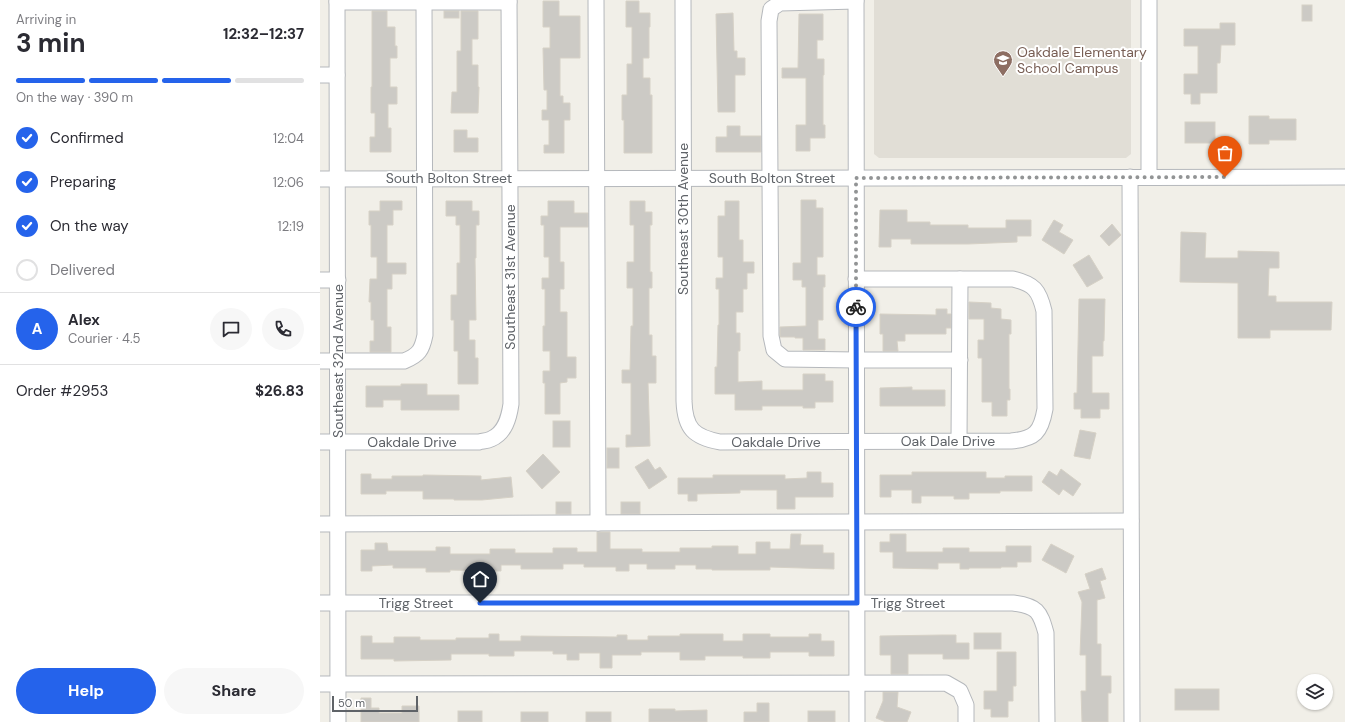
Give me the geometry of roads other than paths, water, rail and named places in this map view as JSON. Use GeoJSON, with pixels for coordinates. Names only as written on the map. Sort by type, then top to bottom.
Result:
{"type":"FeatureCollection","features":[{"type":"Feature","properties":{"kind":"street"},"geometry":{"type":"LineString","coordinates":[[596,0],[598,523]]}},
{"type":"Feature","properties":{"kind":"street","name":"Southeast 30th Avenue"},"geometry":{"type":"LineString","coordinates":[[683,0],[684,411],[691,429],[697,434]]}},
{"type":"Feature","properties":{"kind":"street"},"geometry":{"type":"LineString","coordinates":[[1149,0],[1149,177]]}},
{"type":"Feature","properties":{"kind":"street"},"geometry":{"type":"LineString","coordinates":[[337,1],[509,1]]}},
{"type":"Feature","properties":{"kind":"street","name":"Southeast 32nd Avenue"},"geometry":{"type":"LineString","coordinates":[[337,1],[338,722]]}},
{"type":"Feature","properties":{"kind":"street","name":"Southeast 31st Avenue"},"geometry":{"type":"LineString","coordinates":[[500,432],[506,424],[511,404],[509,1]]}},
{"type":"Feature","properties":{"kind":"street"},"geometry":{"type":"LineString","coordinates":[[857,722],[856,360],[856,1],[780,3],[771,9],[769,21],[771,336],[774,350],[785,359],[856,360],[960,360]]}},
{"type":"Feature","properties":{"kind":"street"},"geometry":{"type":"LineString","coordinates":[[320,361],[404,361],[415,357],[422,347],[425,335],[424,2]]}},
{"type":"Feature","properties":{"kind":"street"},"geometry":{"type":"LineString","coordinates":[[320,75],[337,75]]}},
{"type":"Feature","properties":{"kind":"street"},"geometry":{"type":"LineString","coordinates":[[1130,177],[1132,722]]}},
{"type":"Feature","properties":{"kind":"street","name":"South Bolton Street"},"geometry":{"type":"LineString","coordinates":[[320,179],[1345,177]]}},
{"type":"Feature","properties":{"kind":"street"},"geometry":{"type":"LineString","coordinates":[[856,279],[960,279],[959,441]]}},
{"type":"Feature","properties":{"kind":"street","name":"Oak Dale Drive"},"geometry":{"type":"LineString","coordinates":[[857,442],[1018,440],[1037,432],[1042,423],[1045,409],[1044,311],[1040,296],[1034,288],[1025,282],[1012,279],[960,279]]}},
{"type":"Feature","properties":{"kind":"street"},"geometry":{"type":"LineString","coordinates":[[320,280],[338,280]]}},
{"type":"Feature","properties":{"kind":"street","name":"Oakdale Drive"},"geometry":{"type":"LineString","coordinates":[[320,442],[479,442],[492,439],[500,432]]}},
{"type":"Feature","properties":{"kind":"street","name":"Oakdale Drive"},"geometry":{"type":"LineString","coordinates":[[697,434],[706,439],[720,442],[857,442]]}},
{"type":"Feature","properties":{"kind":"street"},"geometry":{"type":"LineString","coordinates":[[320,524],[1131,521]]}},
{"type":"Feature","properties":{"kind":"street","name":"Trigg Street"},"geometry":{"type":"LineString","coordinates":[[320,603],[1013,603],[1030,606],[1037,612],[1042,620],[1046,633],[1047,722]]}},
{"type":"Feature","properties":{"kind":"street"},"geometry":{"type":"LineString","coordinates":[[320,684],[946,683],[960,691],[966,705],[966,722]]}},
{"type":"Feature","properties":{"kind":"place","name":"Oakdale Elementary School Campus"},"geometry":{"type":"Point","coordinates":[1003,77]}}]}
